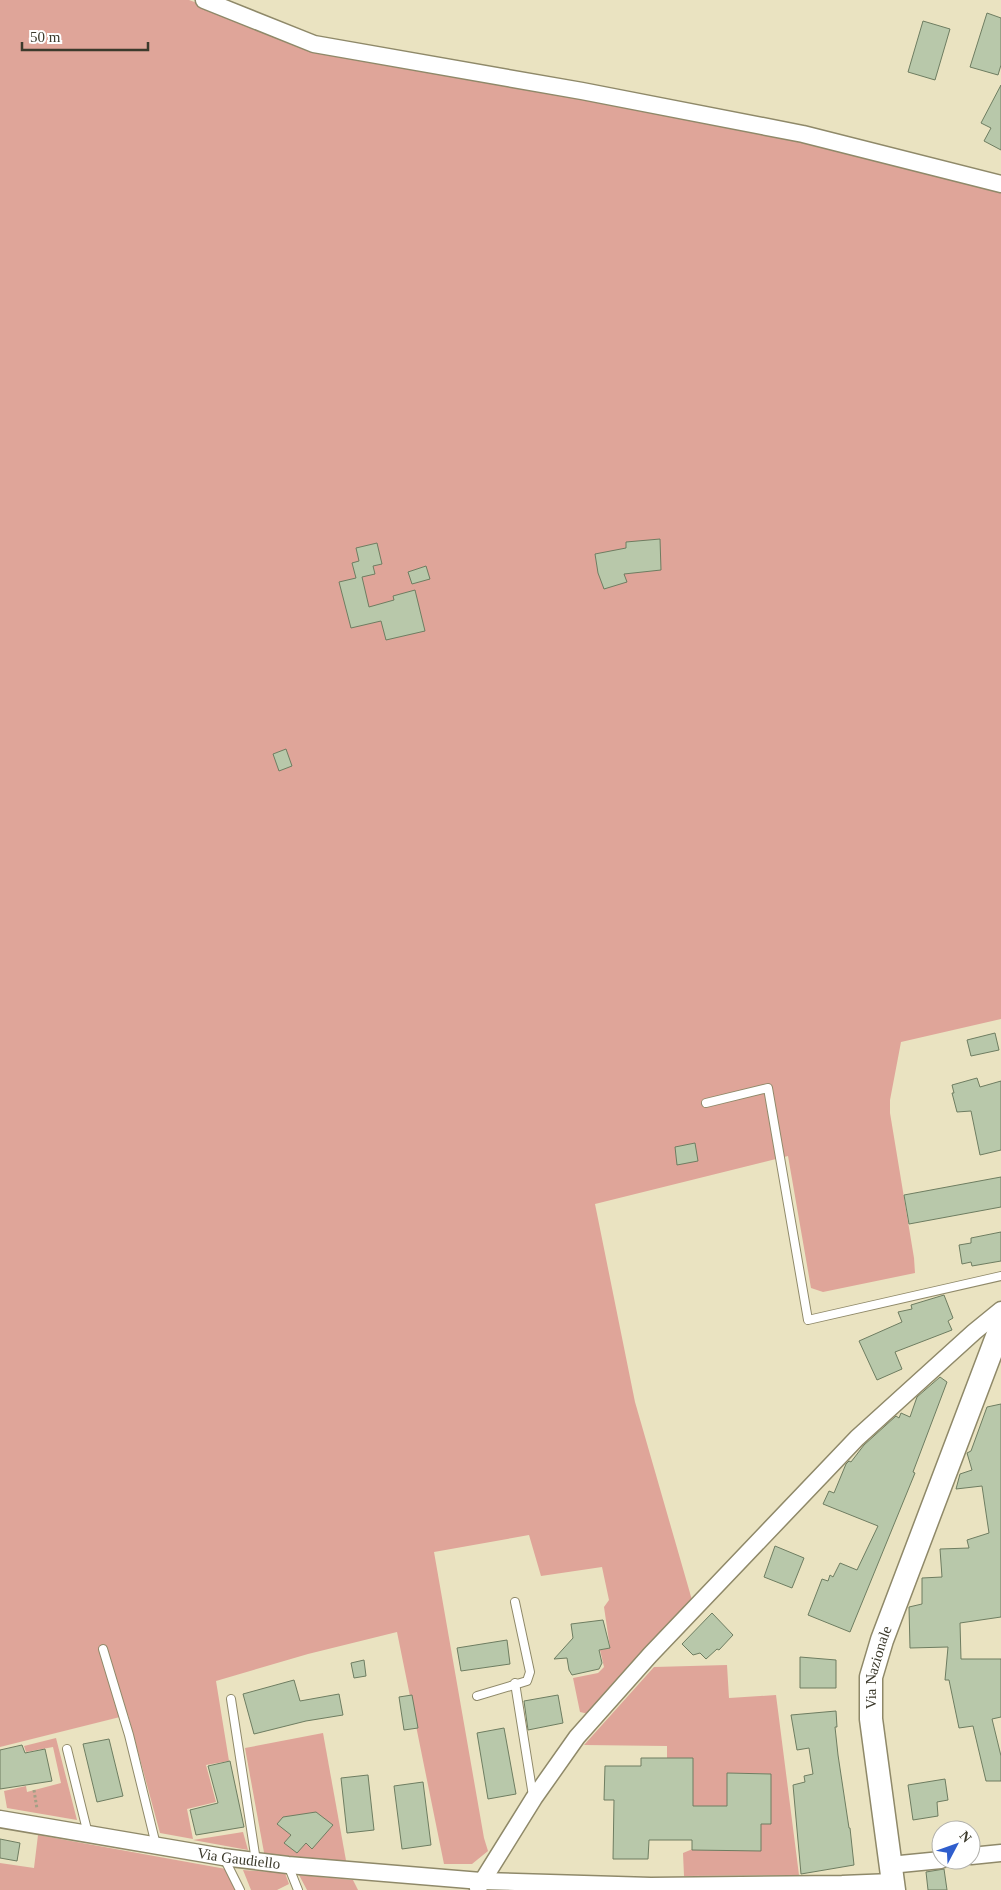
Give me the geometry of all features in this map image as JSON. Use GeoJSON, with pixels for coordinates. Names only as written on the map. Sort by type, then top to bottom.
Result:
{"type":"FeatureCollection","features":[{"type":"Feature","properties":{"kind":"main road","name":"Via Nazionale"},"geometry":{"type":"LineString","coordinates":[[892,1879],[873,1744],[871,1719],[872,1677],[882,1640],[951,1457],[999,1344]]}},
{"type":"Feature","properties":{"kind":"street"},"geometry":{"type":"LineString","coordinates":[[204,0],[314,44],[582,91],[803,134],[1001,184]]}},
{"type":"Feature","properties":{"kind":"street"},"geometry":{"type":"LineString","coordinates":[[479,1886],[534,1798],[588,1724],[710,1591],[857,1438],[1001,1310]]}},
{"type":"Feature","properties":{"kind":"street","name":"Via Gaudiello"},"geometry":{"type":"LineString","coordinates":[[0,1819],[223,1857],[479,1886],[652,1888],[842,1884],[892,1879],[931,1864]]}},
{"type":"Feature","properties":{"kind":"street"},"geometry":{"type":"LineString","coordinates":[[981,1855],[1001,1853]]}},
{"type":"Feature","properties":{"kind":"lane"},"geometry":{"type":"LineString","coordinates":[[706,1103],[768,1088],[808,1320],[1001,1276]]}},
{"type":"Feature","properties":{"kind":"lane"},"geometry":{"type":"LineString","coordinates":[[477,1696],[515,1683],[527,1681],[530,1672],[515,1602]]}},
{"type":"Feature","properties":{"kind":"lane"},"geometry":{"type":"LineString","coordinates":[[103,1649],[129,1735],[156,1846]]}},
{"type":"Feature","properties":{"kind":"lane"},"geometry":{"type":"LineString","coordinates":[[515,1683],[534,1798]]}},
{"type":"Feature","properties":{"kind":"lane"},"geometry":{"type":"LineString","coordinates":[[231,1699],[256,1861]]}},
{"type":"Feature","properties":{"kind":"lane"},"geometry":{"type":"LineString","coordinates":[[68,1750],[88,1834]]}},
{"type":"Feature","properties":{"kind":"lane"},"geometry":{"type":"LineString","coordinates":[[223,1857],[240,1890]]}},
{"type":"Feature","properties":{"kind":"lane"},"geometry":{"type":"LineString","coordinates":[[288,1865],[298,1890]]}},
{"type":"Feature","properties":{"kind":"shaded area"},"geometry":{"type":"Polygon","coordinates":[[[0,0],[189,0],[313,46],[742,122],[1001,180],[1001,1019],[901,1042],[890,1100],[890,1113],[915,1273],[823,1292],[811,1288],[788,1156],[595,1204],[635,1402],[692,1600],[589,1714],[580,1712],[573,1678],[598,1673],[604,1667],[600,1650],[610,1648],[604,1607],[609,1600],[602,1567],[541,1576],[529,1535],[434,1552],[484,1838],[488,1851],[472,1864],[444,1864],[397,1632],[308,1654],[216,1681],[229,1761],[206,1765],[216,1802],[187,1809],[193,1839],[160,1833],[128,1715],[0,1747],[0,0]]]}},
{"type":"Feature","properties":{"kind":"shaded area"},"geometry":{"type":"Polygon","coordinates":[[[727,1665],[729,1698],[776,1695],[799,1875],[684,1876],[683,1853],[753,1824],[771,1824],[771,1774],[728,1773],[727,1806],[693,1806],[693,1758],[667,1758],[667,1746],[584,1745],[654,1667],[727,1665]]]}},
{"type":"Feature","properties":{"kind":"shaded area"},"geometry":{"type":"Polygon","coordinates":[[[323,1733],[347,1866],[265,1858],[245,1748],[323,1733]]]}},
{"type":"Feature","properties":{"kind":"shaded area"},"geometry":{"type":"Polygon","coordinates":[[[56,1738],[77,1820],[7,1808],[4,1791],[26,1786],[27,1792],[61,1783],[53,1747],[26,1752],[24,1746],[56,1738]]]}},
{"type":"Feature","properties":{"kind":"shaded area"},"geometry":{"type":"Polygon","coordinates":[[[243,1832],[248,1850],[193,1840],[243,1832]]]}},
{"type":"Feature","properties":{"kind":"shaded area"},"geometry":{"type":"Polygon","coordinates":[[[38,1835],[226,1869],[236,1890],[0,1890],[0,1863],[34,1868],[38,1835]]]}},
{"type":"Feature","properties":{"kind":"shaded area"},"geometry":{"type":"Polygon","coordinates":[[[243,1870],[285,1873],[289,1884],[277,1890],[251,1890],[243,1870]]]}},
{"type":"Feature","properties":{"kind":"shaded area"},"geometry":{"type":"Polygon","coordinates":[[[299,1875],[353,1880],[358,1890],[307,1890],[299,1875]]]}},
{"type":"Feature","properties":{"kind":"building"},"geometry":{"type":"Polygon","coordinates":[[[987,13],[1001,18],[1001,65],[998,75],[970,67],[987,13]]]}},
{"type":"Feature","properties":{"kind":"building"},"geometry":{"type":"Polygon","coordinates":[[[923,21],[950,29],[935,80],[908,72],[923,21]]]}},
{"type":"Feature","properties":{"kind":"building"},"geometry":{"type":"Polygon","coordinates":[[[1001,85],[1001,150],[984,141],[991,128],[981,123],[1001,85]]]}},
{"type":"Feature","properties":{"kind":"building"},"geometry":{"type":"Polygon","coordinates":[[[660,539],[661,570],[624,574],[627,582],[604,589],[598,573],[595,554],[626,548],[626,542],[660,539]]]}},
{"type":"Feature","properties":{"kind":"building"},"geometry":{"type":"Polygon","coordinates":[[[377,543],[382,564],[373,566],[375,574],[362,577],[369,607],[394,600],[393,596],[415,590],[425,631],[386,640],[381,621],[351,628],[339,582],[356,578],[352,563],[359,561],[356,548],[377,543]]]}},
{"type":"Feature","properties":{"kind":"building"},"geometry":{"type":"Polygon","coordinates":[[[426,566],[430,579],[412,584],[408,572],[426,566]]]}},
{"type":"Feature","properties":{"kind":"building"},"geometry":{"type":"Polygon","coordinates":[[[286,749],[292,766],[279,771],[273,754],[286,749]]]}},
{"type":"Feature","properties":{"kind":"building"},"geometry":{"type":"Polygon","coordinates":[[[995,1033],[999,1050],[971,1056],[967,1040],[995,1033]]]}},
{"type":"Feature","properties":{"kind":"building"},"geometry":{"type":"Polygon","coordinates":[[[977,1078],[980,1087],[1001,1081],[1001,1150],[980,1155],[971,1111],[957,1112],[952,1093],[954,1093],[952,1085],[977,1078]]]}},
{"type":"Feature","properties":{"kind":"building"},"geometry":{"type":"Polygon","coordinates":[[[695,1143],[698,1161],[677,1165],[675,1147],[695,1143]]]}},
{"type":"Feature","properties":{"kind":"building"},"geometry":{"type":"Polygon","coordinates":[[[1001,1177],[1001,1207],[909,1224],[904,1195],[1001,1177]]]}},
{"type":"Feature","properties":{"kind":"building"},"geometry":{"type":"Polygon","coordinates":[[[1001,1232],[1001,1261],[972,1266],[971,1262],[962,1264],[959,1245],[971,1243],[971,1238],[1001,1232]]]}},
{"type":"Feature","properties":{"kind":"building"},"geometry":{"type":"Polygon","coordinates":[[[944,1295],[953,1318],[948,1321],[952,1330],[895,1352],[902,1369],[877,1380],[859,1341],[902,1322],[898,1312],[912,1309],[911,1305],[944,1295]]]}},
{"type":"Feature","properties":{"kind":"building"},"geometry":{"type":"Polygon","coordinates":[[[940,1377],[947,1382],[913,1472],[915,1473],[850,1632],[808,1615],[822,1579],[828,1581],[830,1575],[833,1577],[840,1563],[857,1570],[878,1526],[823,1504],[829,1491],[834,1493],[846,1464],[849,1461],[851,1462],[864,1445],[896,1416],[899,1418],[901,1413],[910,1417],[917,1397],[940,1377]]]}},
{"type":"Feature","properties":{"kind":"building"},"geometry":{"type":"Polygon","coordinates":[[[1001,1404],[1001,1617],[960,1623],[961,1659],[1001,1659],[1001,1717],[992,1719],[1001,1756],[1001,1781],[986,1781],[973,1726],[959,1728],[949,1680],[945,1680],[948,1647],[910,1648],[909,1607],[922,1604],[922,1578],[942,1577],[940,1549],[969,1548],[967,1540],[989,1533],[982,1486],[956,1489],[960,1474],[972,1470],[967,1453],[971,1451],[987,1407],[1001,1404]]]}},
{"type":"Feature","properties":{"kind":"building"},"geometry":{"type":"Polygon","coordinates":[[[775,1546],[804,1558],[792,1588],[764,1577],[775,1546]]]}},
{"type":"Feature","properties":{"kind":"building"},"geometry":{"type":"Polygon","coordinates":[[[712,1613],[733,1635],[719,1650],[717,1649],[706,1659],[700,1653],[693,1655],[682,1644],[712,1613]]]}},
{"type":"Feature","properties":{"kind":"building"},"geometry":{"type":"Polygon","coordinates":[[[603,1620],[610,1648],[599,1650],[602,1663],[599,1669],[572,1675],[567,1658],[554,1659],[573,1638],[571,1624],[603,1620]]]}},
{"type":"Feature","properties":{"kind":"building"},"geometry":{"type":"Polygon","coordinates":[[[507,1640],[510,1664],[461,1671],[457,1648],[507,1640]]]}},
{"type":"Feature","properties":{"kind":"building"},"geometry":{"type":"Polygon","coordinates":[[[800,1657],[836,1660],[836,1688],[800,1688],[800,1657]]]}},
{"type":"Feature","properties":{"kind":"building"},"geometry":{"type":"Polygon","coordinates":[[[364,1660],[366,1676],[354,1678],[351,1663],[364,1660]]]}},
{"type":"Feature","properties":{"kind":"building"},"geometry":{"type":"Polygon","coordinates":[[[294,1680],[300,1701],[339,1694],[343,1715],[306,1721],[254,1734],[243,1694],[294,1680]]]}},
{"type":"Feature","properties":{"kind":"building"},"geometry":{"type":"Polygon","coordinates":[[[412,1695],[418,1728],[404,1730],[399,1697],[412,1695]]]}},
{"type":"Feature","properties":{"kind":"building"},"geometry":{"type":"Polygon","coordinates":[[[558,1695],[563,1723],[528,1730],[524,1701],[558,1695]]]}},
{"type":"Feature","properties":{"kind":"building"},"geometry":{"type":"Polygon","coordinates":[[[836,1711],[837,1727],[835,1727],[838,1755],[854,1865],[801,1874],[793,1785],[805,1782],[804,1776],[813,1774],[809,1748],[797,1750],[791,1715],[836,1711]]]}},
{"type":"Feature","properties":{"kind":"building"},"geometry":{"type":"Polygon","coordinates":[[[504,1728],[516,1794],[488,1799],[477,1733],[504,1728]]]}},
{"type":"Feature","properties":{"kind":"building"},"geometry":{"type":"Polygon","coordinates":[[[109,1739],[123,1796],[97,1802],[83,1744],[109,1739]]]}},
{"type":"Feature","properties":{"kind":"building"},"geometry":{"type":"Polygon","coordinates":[[[22,1745],[25,1753],[45,1749],[52,1781],[0,1789],[0,1750],[22,1745]]]}},
{"type":"Feature","properties":{"kind":"building"},"geometry":{"type":"Polygon","coordinates":[[[641,1758],[693,1758],[693,1806],[727,1806],[727,1773],[771,1774],[771,1824],[761,1824],[761,1851],[692,1850],[692,1840],[649,1840],[648,1859],[613,1859],[614,1800],[604,1800],[605,1766],[641,1766],[641,1758]]]}},
{"type":"Feature","properties":{"kind":"building"},"geometry":{"type":"Polygon","coordinates":[[[230,1761],[244,1827],[196,1835],[190,1810],[218,1803],[208,1766],[230,1761]]]}},
{"type":"Feature","properties":{"kind":"building"},"geometry":{"type":"Polygon","coordinates":[[[368,1775],[374,1830],[347,1833],[341,1778],[368,1775]]]}},
{"type":"Feature","properties":{"kind":"building"},"geometry":{"type":"Polygon","coordinates":[[[945,1779],[948,1800],[937,1802],[938,1816],[913,1820],[908,1785],[945,1779]]]}},
{"type":"Feature","properties":{"kind":"building"},"geometry":{"type":"Polygon","coordinates":[[[423,1782],[431,1845],[402,1849],[394,1786],[423,1782]]]}},
{"type":"Feature","properties":{"kind":"building"},"geometry":{"type":"Polygon","coordinates":[[[316,1812],[333,1825],[312,1849],[306,1843],[297,1853],[284,1843],[291,1835],[277,1824],[283,1817],[316,1812]]]}},
{"type":"Feature","properties":{"kind":"building"},"geometry":{"type":"Polygon","coordinates":[[[0,1839],[20,1843],[17,1861],[0,1858],[0,1839]]]}},
{"type":"Feature","properties":{"kind":"building"},"geometry":{"type":"Polygon","coordinates":[[[944,1870],[947,1890],[928,1890],[926,1872],[944,1870]]]}}]}
